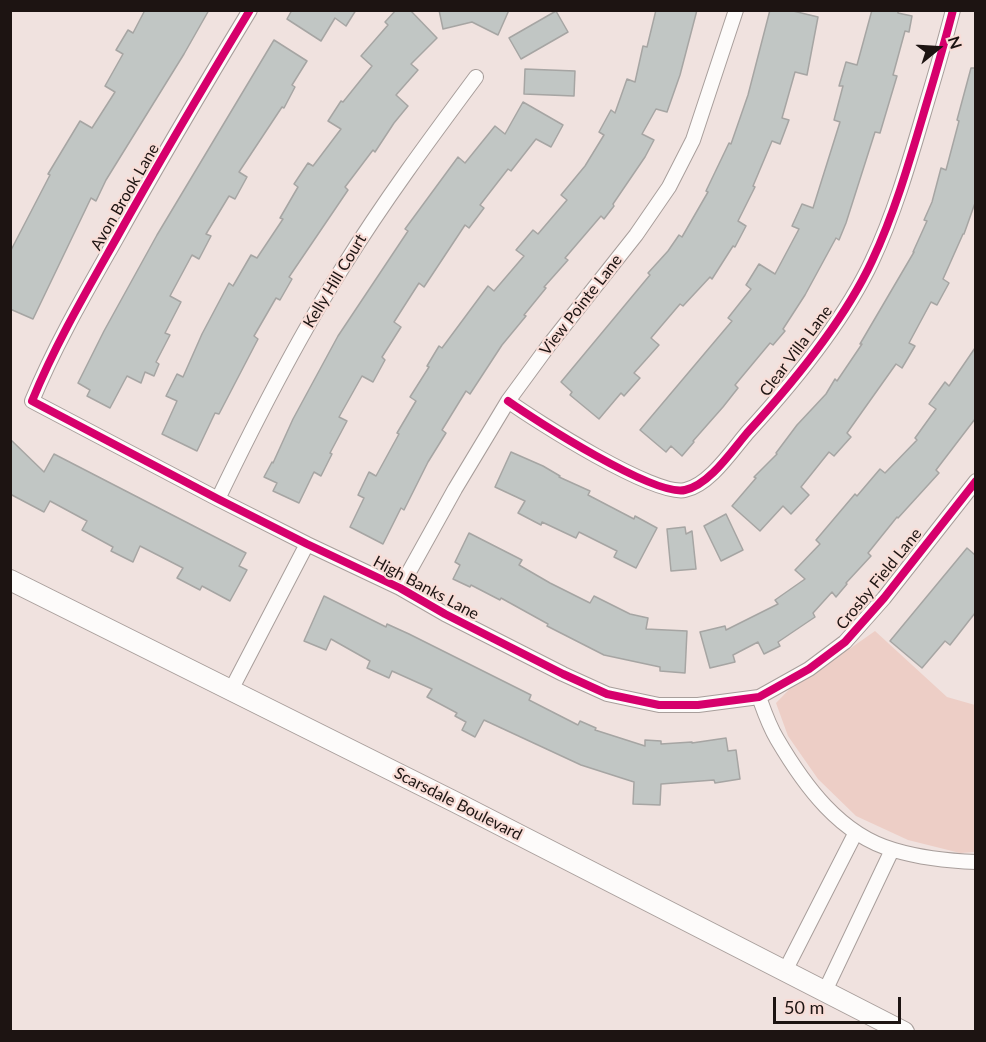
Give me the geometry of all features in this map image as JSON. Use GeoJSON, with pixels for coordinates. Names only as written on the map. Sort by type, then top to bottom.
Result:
{"type":"FeatureCollection","features":[{"type":"Feature","properties":{"kind":"main road","name":"Scarsdale Boulevard"},"geometry":{"type":"LineString","coordinates":[[10,580],[904,1032]]}},
{"type":"Feature","properties":{"kind":"street","name":"Avon Brook Lane"},"geometry":{"type":"LineString","coordinates":[[32,401],[81,300],[250,10]]}},
{"type":"Feature","properties":{"kind":"street","name":"View Pointe Lane"},"geometry":{"type":"LineString","coordinates":[[400,588],[455,489],[508,401],[636,235],[669,187],[693,140],[736,10]]}},
{"type":"Feature","properties":{"kind":"street","name":"Clear Villa Lane"},"geometry":{"type":"LineString","coordinates":[[508,401],[540,424],[659,487],[683,491],[705,481],[765,414],[805,364],[839,317],[871,263],[899,196],[953,10]]}},
{"type":"Feature","properties":{"kind":"street","name":"Kelly Hill Court"},"geometry":{"type":"LineString","coordinates":[[218,499],[278,380],[341,268],[398,183],[476,77]]}},
{"type":"Feature","properties":{"kind":"street","name":"High Banks Lane"},"geometry":{"type":"LineString","coordinates":[[32,401],[218,499],[400,588],[454,619],[607,694],[659,705],[698,705],[759,697]]}},
{"type":"Feature","properties":{"kind":"street","name":"Crosby Field Lane"},"geometry":{"type":"LineString","coordinates":[[759,697],[787,683],[845,642],[884,598],[975,481]]}},
{"type":"Feature","properties":{"kind":"street"},"geometry":{"type":"LineString","coordinates":[[231,690],[307,544]]}},
{"type":"Feature","properties":{"kind":"street"},"geometry":{"type":"LineString","coordinates":[[759,697],[776,738],[815,795],[856,832],[892,850],[943,861],[975,862]]}},
{"type":"Feature","properties":{"kind":"street"},"geometry":{"type":"LineString","coordinates":[[784,970],[856,832]]}},
{"type":"Feature","properties":{"kind":"street"},"geometry":{"type":"LineString","coordinates":[[825,991],[892,850]]}},
{"type":"Feature","properties":{"kind":"shaded area"},"geometry":{"type":"Polygon","coordinates":[[[875,631],[947,697],[975,705],[975,852],[960,853],[908,840],[856,816],[818,779],[788,736],[776,703],[809,669],[848,650],[875,631]]]}},
{"type":"Feature","properties":{"kind":"building"},"geometry":{"type":"Polygon","coordinates":[[[145,10],[209,10],[106,180],[96,201],[91,198],[33,319],[10,309],[10,252],[50,175],[48,174],[80,121],[92,128],[115,92],[105,86],[123,54],[116,50],[128,30],[133,33],[145,10]]]}},
{"type":"Feature","properties":{"kind":"building"},"geometry":{"type":"Polygon","coordinates":[[[292,10],[356,10],[346,26],[335,18],[321,41],[287,19],[292,10]]]}},
{"type":"Feature","properties":{"kind":"building"},"geometry":{"type":"Polygon","coordinates":[[[396,10],[410,10],[437,38],[411,64],[418,70],[396,95],[408,106],[375,152],[373,150],[345,187],[348,190],[289,277],[292,279],[280,300],[276,298],[254,336],[258,339],[219,414],[215,413],[197,451],[162,434],[177,401],[166,396],[177,374],[183,377],[202,334],[229,283],[233,286],[251,255],[257,258],[283,219],[280,218],[298,187],[294,184],[308,163],[313,166],[341,129],[328,121],[341,101],[343,102],[372,66],[361,56],[388,25],[385,22],[396,10]]]}},
{"type":"Feature","properties":{"kind":"building"},"geometry":{"type":"Polygon","coordinates":[[[439,10],[509,10],[498,35],[472,22],[443,29],[439,10]]]}},
{"type":"Feature","properties":{"kind":"building"},"geometry":{"type":"Polygon","coordinates":[[[656,10],[697,10],[680,75],[667,112],[656,109],[642,134],[654,140],[645,157],[613,204],[614,206],[604,219],[601,216],[565,258],[568,260],[544,287],[546,288],[502,345],[470,394],[466,391],[442,430],[446,433],[428,462],[404,510],[401,508],[383,544],[350,527],[364,498],[358,495],[369,472],[376,476],[416,401],[410,397],[439,346],[442,348],[488,286],[494,291],[524,256],[516,250],[533,230],[538,234],[567,200],[561,195],[585,166],[604,135],[599,132],[611,110],[615,113],[627,79],[635,82],[643,46],[647,47],[656,10]]]}},
{"type":"Feature","properties":{"kind":"building"},"geometry":{"type":"Polygon","coordinates":[[[770,10],[789,10],[818,17],[807,75],[795,72],[782,118],[789,120],[780,144],[772,141],[753,186],[755,187],[738,221],[746,226],[735,247],[733,246],[712,279],[710,277],[683,306],[680,304],[651,338],[659,345],[634,373],[640,378],[624,396],[621,393],[599,419],[570,395],[572,392],[561,382],[650,275],[648,273],[679,235],[682,237],[708,192],[706,191],[729,143],[731,144],[748,95],[770,10]]]}},
{"type":"Feature","properties":{"kind":"building"},"geometry":{"type":"Polygon","coordinates":[[[872,10],[898,10],[898,13],[912,16],[909,32],[905,31],[893,75],[897,76],[880,133],[875,132],[839,240],[836,238],[805,295],[783,329],[785,331],[773,345],[770,343],[735,385],[738,388],[723,407],[682,456],[671,446],[666,452],[640,430],[732,321],[728,318],[751,289],[746,285],[759,264],[775,274],[799,229],[792,226],[802,204],[813,208],[840,122],[834,120],[843,86],[839,86],[846,62],[857,65],[872,10]]]}},
{"type":"Feature","properties":{"kind":"building"},"geometry":{"type":"Polygon","coordinates":[[[556,11],[568,32],[521,59],[509,38],[556,11]]]}},
{"type":"Feature","properties":{"kind":"building"},"geometry":{"type":"Polygon","coordinates":[[[274,40],[307,61],[292,85],[295,87],[284,108],[282,107],[239,172],[247,177],[235,199],[229,196],[206,234],[211,236],[199,259],[192,255],[170,296],[181,302],[165,333],[170,335],[156,362],[159,364],[154,376],[145,372],[141,383],[127,376],[110,408],[87,396],[90,390],[78,383],[157,235],[274,40]]]}},
{"type":"Feature","properties":{"kind":"building"},"geometry":{"type":"Polygon","coordinates":[[[971,68],[975,68],[975,203],[964,234],[943,279],[949,283],[937,305],[931,302],[909,343],[915,346],[902,368],[896,364],[847,433],[851,437],[834,456],[829,452],[801,487],[809,495],[791,514],[783,506],[760,531],[732,506],[756,478],[754,477],[777,454],[797,425],[826,394],[835,379],[837,381],[862,344],[860,344],[914,252],[927,221],[924,220],[932,202],[941,168],[946,170],[971,68]]]}},
{"type":"Feature","properties":{"kind":"building"},"geometry":{"type":"Polygon","coordinates":[[[525,69],[575,71],[574,96],[524,94],[525,69]]]}},
{"type":"Feature","properties":{"kind":"building"},"geometry":{"type":"Polygon","coordinates":[[[523,102],[563,125],[551,147],[536,139],[511,171],[508,169],[480,205],[484,208],[469,228],[465,225],[424,287],[419,283],[394,322],[401,327],[382,357],[385,360],[373,382],[362,376],[339,417],[347,421],[321,476],[314,472],[299,503],[273,491],[277,483],[264,477],[293,419],[338,336],[408,231],[405,229],[458,157],[465,163],[495,126],[505,134],[523,102]]]}},
{"type":"Feature","properties":{"kind":"building"},"geometry":{"type":"Polygon","coordinates":[[[975,348],[975,419],[936,470],[939,473],[897,517],[868,553],[871,556],[836,597],[832,592],[813,613],[815,617],[778,642],[780,646],[764,654],[758,642],[733,655],[735,662],[710,668],[700,632],[725,626],[726,630],[778,604],[775,600],[805,579],[795,570],[820,544],[816,540],[855,494],[857,496],[880,469],[885,473],[917,440],[915,438],[936,409],[929,404],[945,382],[949,386],[975,348]]]}},
{"type":"Feature","properties":{"kind":"building"},"geometry":{"type":"Polygon","coordinates":[[[10,439],[44,472],[54,454],[246,553],[239,566],[247,570],[230,601],[202,586],[200,590],[177,578],[183,568],[140,546],[133,562],[111,551],[113,547],[82,530],[87,521],[50,501],[44,512],[10,494],[10,439]]]}},
{"type":"Feature","properties":{"kind":"building"},"geometry":{"type":"Polygon","coordinates":[[[511,452],[590,491],[588,495],[634,519],[635,516],[657,528],[636,568],[614,557],[617,551],[579,532],[576,538],[542,522],[541,525],[518,513],[525,501],[495,487],[511,452]]]}},
{"type":"Feature","properties":{"kind":"building"},"geometry":{"type":"Polygon","coordinates":[[[726,514],[743,550],[721,561],[704,526],[726,514]]]}},
{"type":"Feature","properties":{"kind":"building"},"geometry":{"type":"Polygon","coordinates":[[[685,527],[686,534],[692,531],[696,569],[671,571],[667,529],[685,527]]]}},
{"type":"Feature","properties":{"kind":"building"},"geometry":{"type":"Polygon","coordinates":[[[469,533],[522,560],[519,565],[590,603],[594,596],[630,614],[648,618],[646,629],[687,631],[685,673],[660,671],[660,667],[604,655],[547,626],[548,624],[501,598],[500,600],[471,585],[470,587],[453,579],[460,565],[455,562],[469,533]]]}},
{"type":"Feature","properties":{"kind":"building"},"geometry":{"type":"Polygon","coordinates":[[[967,548],[975,555],[975,613],[950,645],[945,641],[922,668],[890,641],[967,548]]]}},
{"type":"Feature","properties":{"kind":"building"},"geometry":{"type":"Polygon","coordinates":[[[324,596],[386,627],[387,624],[409,634],[531,695],[529,700],[578,725],[580,721],[596,728],[595,730],[645,746],[645,740],[661,741],[661,744],[692,743],[726,738],[728,751],[736,750],[740,779],[715,783],[714,780],[661,784],[660,805],[633,804],[634,782],[581,765],[484,720],[475,737],[462,730],[466,722],[455,716],[457,713],[427,697],[432,689],[392,671],[389,678],[367,668],[370,661],[331,639],[326,650],[304,641],[324,596]]]}},
{"type":"Feature","properties":{"kind":"cycle path"},"geometry":{"type":"LineString","coordinates":[[250,10],[82,299],[32,401],[218,499],[400,588],[445,614],[563,674],[607,694],[659,705],[698,705],[759,697],[809,669],[845,642],[884,598],[976,481]]}},
{"type":"Feature","properties":{"kind":"cycle path"},"geometry":{"type":"LineString","coordinates":[[508,401],[596,456],[649,482],[670,489],[685,490],[703,482],[711,475],[782,394],[816,351],[847,306],[872,261],[903,183],[953,10]]}}]}
